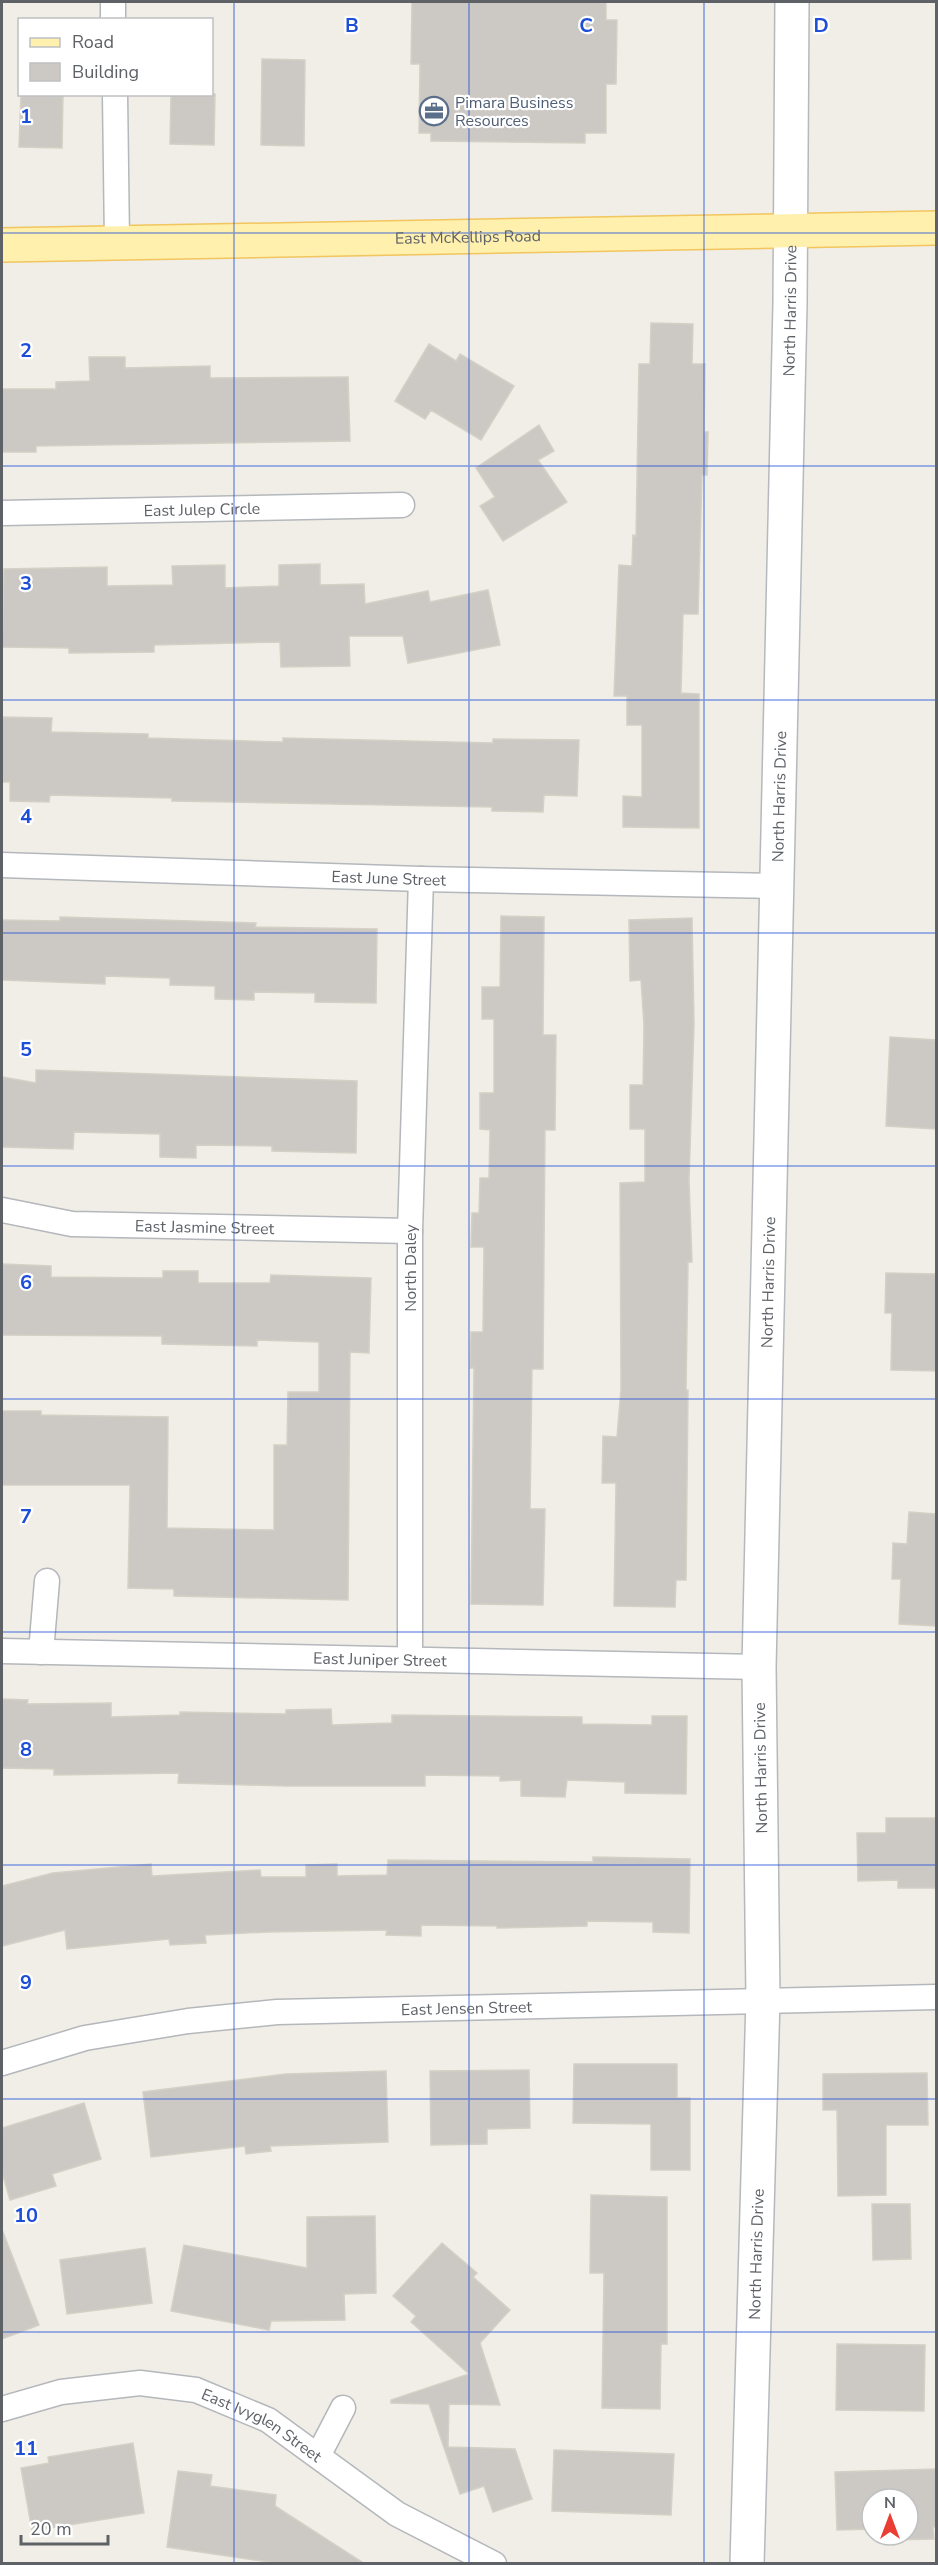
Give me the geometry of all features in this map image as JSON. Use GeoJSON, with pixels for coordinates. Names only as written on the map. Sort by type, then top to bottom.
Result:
{"type":"FeatureCollection","features":[{"type":"Feature","properties":{"kind":"main road","name":"East McKellips Road"},"geometry":{"type":"LineString","coordinates":[[2,245],[936,228]]}},
{"type":"Feature","properties":{"kind":"street"},"geometry":{"type":"LineString","coordinates":[[113,2],[113,18]]}},
{"type":"Feature","properties":{"kind":"street","name":"North Harris Drive"},"geometry":{"type":"LineString","coordinates":[[747,2564],[763,1999],[759,1667],[791,231],[792,2]]}},
{"type":"Feature","properties":{"kind":"street"},"geometry":{"type":"LineString","coordinates":[[115,96],[117,242]]}},
{"type":"Feature","properties":{"kind":"street","name":"East Julep Circle"},"geometry":{"type":"LineString","coordinates":[[2,513],[402,505]]}},
{"type":"Feature","properties":{"kind":"street","name":"East June Street"},"geometry":{"type":"LineString","coordinates":[[2,865],[421,879],[776,886]]}},
{"type":"Feature","properties":{"kind":"street","name":"North Daley"},"geometry":{"type":"LineString","coordinates":[[410,1658],[410,1231],[421,879]]}},
{"type":"Feature","properties":{"kind":"street","name":"East Jasmine Street"},"geometry":{"type":"LineString","coordinates":[[2,1210],[72,1224],[410,1231]]}},
{"type":"Feature","properties":{"kind":"street"},"geometry":{"type":"LineString","coordinates":[[41,1652],[47,1581]]}},
{"type":"Feature","properties":{"kind":"street","name":"East Juniper Street"},"geometry":{"type":"LineString","coordinates":[[2,1651],[759,1667]]}},
{"type":"Feature","properties":{"kind":"street","name":"East Jensen Street"},"geometry":{"type":"LineString","coordinates":[[2,2062],[85,2038],[188,2020],[277,2012],[763,1999],[936,1997]]}},
{"type":"Feature","properties":{"kind":"street","name":"East Ivyglen Street"},"geometry":{"type":"LineString","coordinates":[[2,2409],[61,2392],[140,2383],[196,2390],[268,2420],[397,2514],[494,2564]]}},
{"type":"Feature","properties":{"kind":"street"},"geometry":{"type":"LineString","coordinates":[[318,2456],[343,2408]]}},
{"type":"Feature","properties":{"kind":"building"},"geometry":{"type":"Polygon","coordinates":[[[412,2],[606,2],[606,20],[617,20],[616,84],[606,84],[606,133],[585,133],[585,143],[431,141],[431,133],[419,133],[420,64],[411,64],[412,2]]]}},
{"type":"Feature","properties":{"kind":"building"},"geometry":{"type":"Polygon","coordinates":[[[262,59],[305,60],[304,146],[261,145],[262,59]]]}},
{"type":"Feature","properties":{"kind":"building"},"geometry":{"type":"Polygon","coordinates":[[[215,94],[214,145],[170,144],[171,96],[213,96],[215,94]]]}},
{"type":"Feature","properties":{"kind":"building"},"geometry":{"type":"Polygon","coordinates":[[[21,96],[63,96],[62,148],[19,147],[21,96]]]}},
{"type":"Feature","properties":{"kind":"building"},"geometry":{"type":"Polygon","coordinates":[[[651,323],[693,324],[692,364],[705,364],[704,432],[708,432],[707,475],[702,475],[698,614],[683,614],[681,693],[699,694],[699,828],[623,827],[623,796],[642,797],[642,725],[627,725],[627,696],[614,696],[619,565],[632,566],[633,535],[636,536],[639,364],[650,364],[651,323]]]}},
{"type":"Feature","properties":{"kind":"building"},"geometry":{"type":"Polygon","coordinates":[[[429,344],[456,361],[460,354],[514,386],[481,440],[431,410],[425,419],[395,401],[429,344]]]}},
{"type":"Feature","properties":{"kind":"building"},"geometry":{"type":"Polygon","coordinates":[[[89,357],[125,357],[125,368],[210,366],[210,378],[348,377],[350,441],[36,446],[36,452],[2,452],[2,389],[56,389],[56,382],[90,381],[89,357]]]}},
{"type":"Feature","properties":{"kind":"building"},"geometry":{"type":"Polygon","coordinates":[[[539,425],[554,451],[538,460],[567,502],[503,541],[480,506],[495,497],[476,468],[539,425]]]}},
{"type":"Feature","properties":{"kind":"building"},"geometry":{"type":"Polygon","coordinates":[[[320,564],[320,585],[364,584],[365,604],[428,591],[430,602],[488,590],[500,645],[408,663],[403,636],[349,636],[350,666],[281,667],[280,642],[154,645],[154,652],[69,653],[69,648],[2,647],[4,569],[107,567],[107,586],[173,585],[172,566],[225,565],[225,588],[279,586],[279,565],[320,564]]]}},
{"type":"Feature","properties":{"kind":"building"},"geometry":{"type":"Polygon","coordinates":[[[2,717],[52,718],[51,732],[148,734],[148,738],[283,742],[283,738],[493,743],[493,739],[579,740],[577,796],[544,795],[543,812],[492,811],[492,807],[172,801],[172,798],[50,795],[49,802],[10,801],[10,782],[2,782],[2,717]]]}},
{"type":"Feature","properties":{"kind":"building"},"geometry":{"type":"Polygon","coordinates":[[[501,916],[544,917],[543,1035],[556,1035],[555,1130],[545,1130],[543,1369],[532,1369],[530,1509],[545,1509],[543,1605],[471,1604],[474,1368],[470,1368],[471,1332],[483,1332],[484,1247],[471,1247],[472,1213],[479,1213],[480,1178],[489,1178],[490,1130],[480,1129],[480,1093],[494,1093],[494,1019],[482,1019],[482,987],[500,987],[501,916]]]}},
{"type":"Feature","properties":{"kind":"building"},"geometry":{"type":"Polygon","coordinates":[[[60,917],[256,923],[255,927],[377,929],[376,1003],[315,1002],[315,993],[254,992],[254,1000],[215,999],[215,986],[170,985],[170,978],[105,976],[105,984],[2,980],[2,920],[60,921],[60,917]]]}},
{"type":"Feature","properties":{"kind":"building"},"geometry":{"type":"Polygon","coordinates":[[[692,918],[694,1024],[689,1181],[692,1262],[688,1262],[686,1580],[676,1580],[675,1607],[614,1606],[616,1483],[602,1483],[603,1436],[617,1437],[621,1389],[620,1183],[645,1182],[645,1129],[630,1129],[630,1085],[643,1085],[644,1025],[641,980],[630,981],[629,920],[692,918]]]}},
{"type":"Feature","properties":{"kind":"building"},"geometry":{"type":"Polygon","coordinates":[[[890,1037],[936,1040],[936,1129],[886,1126],[890,1037]]]}},
{"type":"Feature","properties":{"kind":"building"},"geometry":{"type":"Polygon","coordinates":[[[36,1070],[357,1081],[356,1153],[272,1151],[272,1146],[196,1145],[196,1158],[160,1157],[160,1134],[74,1132],[73,1149],[2,1147],[2,1077],[36,1083],[36,1070]]]}},
{"type":"Feature","properties":{"kind":"building"},"geometry":{"type":"Polygon","coordinates":[[[2,1264],[51,1266],[51,1277],[163,1278],[163,1271],[198,1271],[198,1283],[270,1283],[271,1275],[371,1278],[369,1353],[350,1352],[348,1600],[174,1596],[174,1589],[128,1588],[130,1485],[2,1485],[2,1411],[41,1411],[41,1415],[168,1417],[167,1528],[274,1530],[274,1445],[287,1445],[288,1392],[319,1392],[319,1342],[257,1340],[257,1346],[162,1344],[162,1336],[2,1335],[2,1264]]]}},
{"type":"Feature","properties":{"kind":"building"},"geometry":{"type":"Polygon","coordinates":[[[886,1273],[936,1274],[936,1371],[891,1370],[892,1313],[885,1313],[886,1273]]]}},
{"type":"Feature","properties":{"kind":"building"},"geometry":{"type":"Polygon","coordinates":[[[909,1512],[936,1514],[936,1626],[899,1624],[901,1579],[892,1579],[893,1543],[907,1544],[909,1512]]]}},
{"type":"Feature","properties":{"kind":"building"},"geometry":{"type":"Polygon","coordinates":[[[2,1699],[28,1700],[27,1704],[111,1703],[111,1717],[180,1715],[180,1712],[286,1714],[286,1710],[331,1709],[332,1725],[392,1723],[392,1715],[582,1717],[582,1724],[652,1725],[652,1716],[687,1716],[686,1794],[625,1793],[625,1782],[567,1780],[565,1797],[521,1796],[521,1780],[500,1781],[500,1776],[425,1775],[425,1786],[287,1786],[178,1783],[179,1773],[54,1775],[54,1769],[2,1768],[2,1699]]]}},
{"type":"Feature","properties":{"kind":"building"},"geometry":{"type":"Polygon","coordinates":[[[886,1818],[936,1818],[936,1888],[898,1888],[898,1880],[858,1881],[857,1833],[886,1833],[886,1818]]]}},
{"type":"Feature","properties":{"kind":"building"},"geometry":{"type":"Polygon","coordinates":[[[593,1857],[690,1859],[689,1933],[653,1932],[653,1922],[587,1921],[587,1926],[497,1928],[497,1926],[421,1925],[421,1936],[386,1935],[387,1930],[269,1932],[205,1935],[206,1943],[170,1945],[169,1939],[67,1949],[65,1930],[2,1946],[2,1886],[53,1873],[151,1864],[152,1876],[260,1870],[261,1877],[306,1877],[306,1865],[337,1864],[337,1876],[387,1875],[388,1860],[593,1862],[593,1857]]]}},
{"type":"Feature","properties":{"kind":"building"},"geometry":{"type":"Polygon","coordinates":[[[574,2064],[677,2064],[677,2098],[690,2098],[690,2170],[651,2170],[651,2124],[573,2123],[574,2064]]]}},
{"type":"Feature","properties":{"kind":"building"},"geometry":{"type":"Polygon","coordinates":[[[529,2070],[530,2128],[487,2129],[487,2144],[431,2145],[430,2071],[529,2070]]]}},
{"type":"Feature","properties":{"kind":"building"},"geometry":{"type":"Polygon","coordinates":[[[386,2071],[388,2142],[270,2146],[271,2151],[246,2154],[245,2146],[151,2157],[143,2092],[286,2074],[386,2071]]]}},
{"type":"Feature","properties":{"kind":"building"},"geometry":{"type":"Polygon","coordinates":[[[927,2073],[928,2125],[886,2125],[886,2195],[838,2196],[837,2110],[823,2110],[823,2074],[927,2073]]]}},
{"type":"Feature","properties":{"kind":"building"},"geometry":{"type":"Polygon","coordinates":[[[84,2103],[101,2159],[52,2174],[56,2186],[10,2200],[2,2172],[2,2128],[84,2103]]]}},
{"type":"Feature","properties":{"kind":"building"},"geometry":{"type":"Polygon","coordinates":[[[591,2195],[667,2197],[667,2344],[661,2344],[660,2409],[602,2408],[604,2273],[590,2273],[591,2195]]]}},
{"type":"Feature","properties":{"kind":"building"},"geometry":{"type":"Polygon","coordinates":[[[872,2204],[910,2204],[911,2259],[873,2260],[872,2204]]]}},
{"type":"Feature","properties":{"kind":"building"},"geometry":{"type":"Polygon","coordinates":[[[375,2216],[376,2293],[344,2294],[345,2320],[271,2321],[269,2330],[171,2311],[184,2245],[307,2268],[307,2217],[375,2216]]]}},
{"type":"Feature","properties":{"kind":"building"},"geometry":{"type":"Polygon","coordinates":[[[2,2233],[39,2325],[2,2339],[2,2233]]]}},
{"type":"Feature","properties":{"kind":"building"},"geometry":{"type":"Polygon","coordinates":[[[442,2243],[477,2273],[473,2277],[510,2310],[480,2343],[500,2405],[449,2404],[448,2447],[515,2449],[532,2499],[493,2512],[484,2486],[460,2494],[429,2404],[391,2403],[391,2400],[469,2374],[411,2322],[416,2316],[393,2296],[442,2243]]]}},
{"type":"Feature","properties":{"kind":"building"},"geometry":{"type":"Polygon","coordinates":[[[145,2248],[152,2303],[67,2314],[60,2260],[145,2248]]]}},
{"type":"Feature","properties":{"kind":"building"},"geometry":{"type":"Polygon","coordinates":[[[837,2344],[925,2345],[924,2411],[836,2410],[837,2344]]]}},
{"type":"Feature","properties":{"kind":"building"},"geometry":{"type":"Polygon","coordinates":[[[133,2443],[144,2513],[32,2531],[21,2468],[49,2463],[48,2457],[133,2443]]]}},
{"type":"Feature","properties":{"kind":"building"},"geometry":{"type":"Polygon","coordinates":[[[554,2450],[674,2454],[671,2515],[552,2511],[554,2450]]]}},
{"type":"Feature","properties":{"kind":"building"},"geometry":{"type":"Polygon","coordinates":[[[936,2469],[934,2539],[920,2539],[920,2487],[860,2487],[860,2529],[837,2530],[835,2472],[936,2469]]]}},
{"type":"Feature","properties":{"kind":"building"},"geometry":{"type":"Polygon","coordinates":[[[178,2471],[212,2475],[210,2486],[276,2495],[275,2506],[365,2564],[282,2564],[167,2547],[178,2471]]]}},
{"type":"Feature","properties":{"kind":"place","name":"Pimara Business Resources"},"geometry":{"type":"Point","coordinates":[434,111]}}]}
